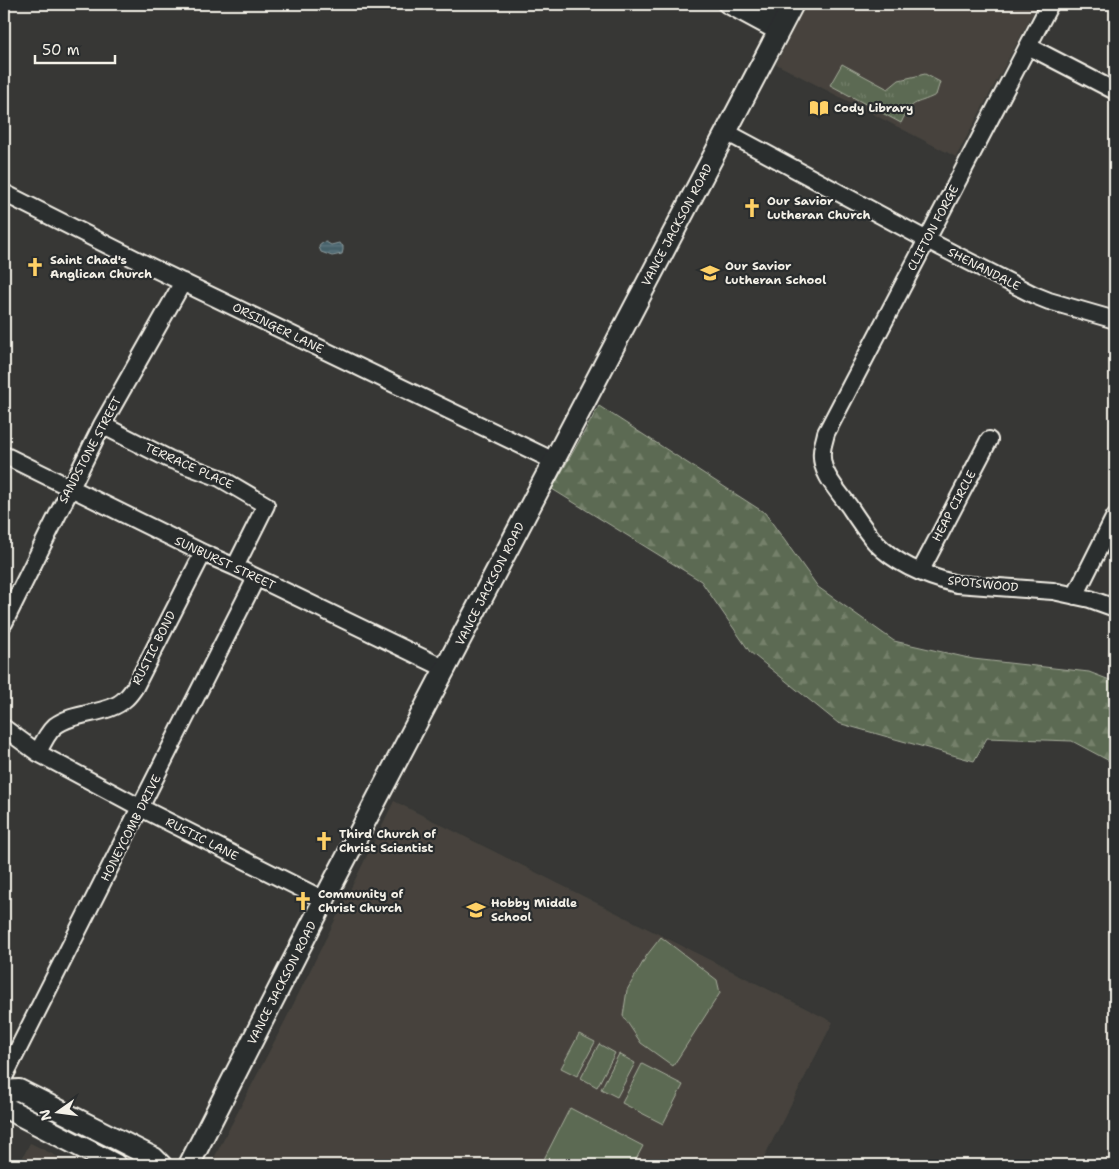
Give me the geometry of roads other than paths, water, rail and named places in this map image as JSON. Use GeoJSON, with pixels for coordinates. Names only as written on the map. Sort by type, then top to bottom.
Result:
{"type":"FeatureCollection","features":[{"type":"Feature","properties":{"kind":"main road","name":"VANCE JACKSON ROAD"},"geometry":{"type":"LineString","coordinates":[[189,1165],[324,900],[785,18]]}},
{"type":"Feature","properties":{"kind":"main road"},"geometry":{"type":"LineString","coordinates":[[4,1091],[19,1090],[154,1158],[161,1165]]}},
{"type":"Feature","properties":{"kind":"main road"},"geometry":{"type":"LineString","coordinates":[[4,1103],[8,1109],[116,1165]]}},
{"type":"Feature","properties":{"kind":"street"},"geometry":{"type":"LineString","coordinates":[[726,4],[785,18]]}},
{"type":"Feature","properties":{"kind":"street"},"geometry":{"type":"LineString","coordinates":[[755,4],[785,18]]}},
{"type":"Feature","properties":{"kind":"street","name":"CLIFTON FORGE"},"geometry":{"type":"LineString","coordinates":[[822,453],[826,433],[1050,4]]}},
{"type":"Feature","properties":{"kind":"street"},"geometry":{"type":"LineString","coordinates":[[1028,46],[1115,91]]}},
{"type":"Feature","properties":{"kind":"street","name":"SHENANDALE"},"geometry":{"type":"LineString","coordinates":[[726,132],[927,240],[1048,301],[1115,320]]}},
{"type":"Feature","properties":{"kind":"street","name":"ORSINGER LANE"},"geometry":{"type":"LineString","coordinates":[[4,194],[554,462]]}},
{"type":"Feature","properties":{"kind":"street","name":"SANDSTONE STREET"},"geometry":{"type":"LineString","coordinates":[[4,623],[102,425],[183,282]]}},
{"type":"Feature","properties":{"kind":"street","name":"TERRACE PLACE"},"geometry":{"type":"LineString","coordinates":[[102,425],[169,459],[220,478],[266,505],[236,567]]}},
{"type":"Feature","properties":{"kind":"street","name":"HEAP CIRCLE"},"geometry":{"type":"LineString","coordinates":[[920,572],[989,440]]}},
{"type":"Feature","properties":{"kind":"street","name":"SPOTSWOOD"},"geometry":{"type":"LineString","coordinates":[[822,453],[824,468],[831,482],[875,542],[900,562],[920,572],[957,584],[1025,588],[1075,596],[1115,608]]}},
{"type":"Feature","properties":{"kind":"street","name":"SUNBURST STREET"},"geometry":{"type":"LineString","coordinates":[[4,455],[446,669]]}},
{"type":"Feature","properties":{"kind":"street"},"geometry":{"type":"LineString","coordinates":[[1075,596],[1115,516]]}},
{"type":"Feature","properties":{"kind":"street","name":"RUSTIC BOND"},"geometry":{"type":"LineString","coordinates":[[38,752],[54,727],[80,715],[104,710],[126,699],[203,553]]}},
{"type":"Feature","properties":{"kind":"street","name":"HONEYCOMB DRIVE"},"geometry":{"type":"LineString","coordinates":[[4,1077],[256,578]]}},
{"type":"Feature","properties":{"kind":"street","name":"RUSTIC LANE"},"geometry":{"type":"LineString","coordinates":[[4,728],[38,752],[141,808],[324,900]]}},
{"type":"Feature","properties":{"kind":"water"},"geometry":{"type":"Polygon","coordinates":[[[326,242],[331,245],[339,243],[343,246],[342,254],[332,256],[321,252],[319,247],[321,243],[326,242]]]}},
{"type":"Feature","properties":{"kind":"place","name":"Cody Library"},"geometry":{"type":"Point","coordinates":[819,108]}},
{"type":"Feature","properties":{"kind":"place","name":"Our Savior Lutheran Church"},"geometry":{"type":"Point","coordinates":[752,208]}},
{"type":"Feature","properties":{"kind":"place","name":"Saint Chad's Anglican Church"},"geometry":{"type":"Point","coordinates":[35,267]}},
{"type":"Feature","properties":{"kind":"place","name":"Our Savior Lutheran School"},"geometry":{"type":"Point","coordinates":[710,273]}},
{"type":"Feature","properties":{"kind":"place","name":"Third Church of Christ Scientist"},"geometry":{"type":"Point","coordinates":[324,841]}},
{"type":"Feature","properties":{"kind":"place","name":"Community of Christ Church"},"geometry":{"type":"Point","coordinates":[303,901]}},
{"type":"Feature","properties":{"kind":"place","name":"Hobby Middle School"},"geometry":{"type":"Point","coordinates":[476,910]}}]}
